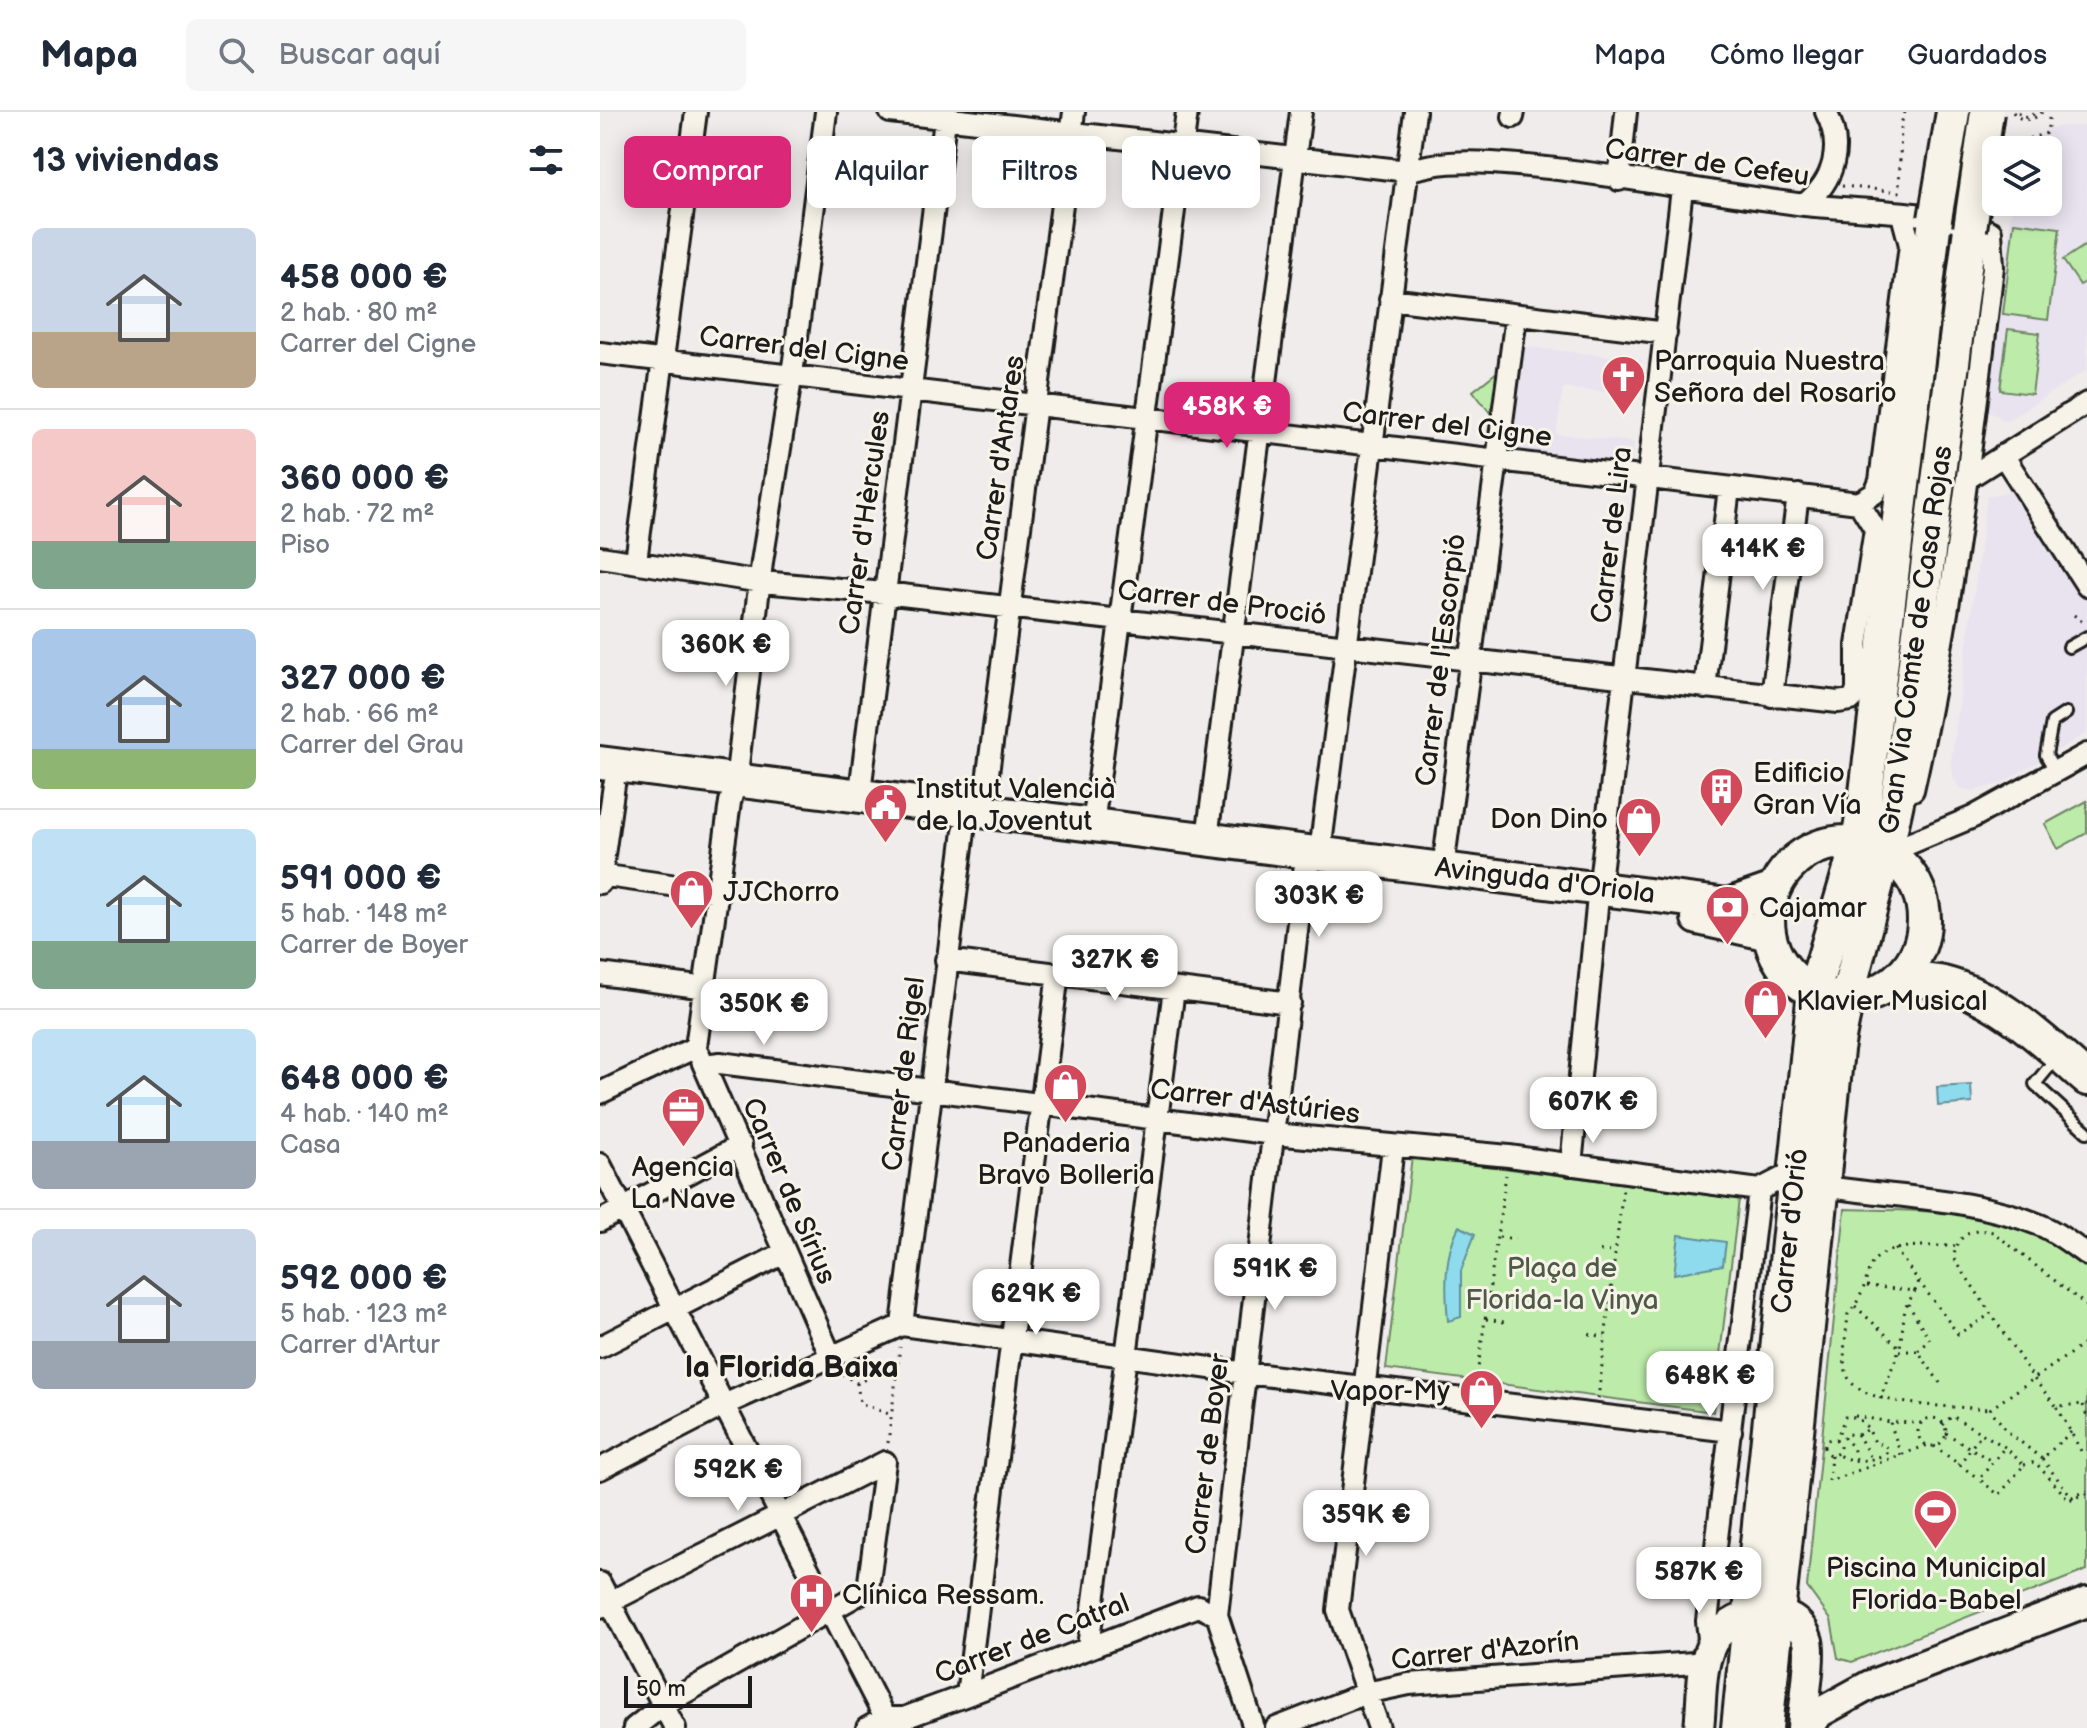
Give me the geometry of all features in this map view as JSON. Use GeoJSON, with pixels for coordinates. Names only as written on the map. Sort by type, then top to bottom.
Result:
{"type":"FeatureCollection","features":[{"type":"Feature","properties":{"kind":"main road","name":"Gran Via Comte de Casa Rojas"},"geometry":{"type":"LineString","coordinates":[[1872,847],[1935,219],[1953,112]]}},
{"type":"Feature","properties":{"kind":"main road"},"geometry":{"type":"LineString","coordinates":[[1980,231],[1987,112]]}},
{"type":"Feature","properties":{"kind":"main road","name":"Gran Via Comte de Casa Rojas"},"geometry":{"type":"LineString","coordinates":[[1872,847],[1898,797],[1958,305],[1980,231]]}},
{"type":"Feature","properties":{"kind":"main road","name":"Avinguda d'Oriola"},"geometry":{"type":"LineString","coordinates":[[605,777],[1598,898],[1728,905],[1774,889]]}},
{"type":"Feature","properties":{"kind":"main road","name":"Avinguda d'Oriola"},"geometry":{"type":"LineString","coordinates":[[733,792],[859,799],[973,821],[1093,825],[1207,838],[1312,862],[1443,868],[1725,922],[1769,934]]}},
{"type":"Feature","properties":{"kind":"main road"},"geometry":{"type":"LineString","coordinates":[[1823,844],[1872,847],[1901,862],[1919,890],[1925,922],[1918,953],[1899,978],[1874,993],[1845,998],[1814,991],[1785,968],[1769,934],[1768,911],[1774,889],[1788,868],[1808,851],[1823,844]]}},
{"type":"Feature","properties":{"kind":"main road","name":"Carrer d'Orió"},"geometry":{"type":"LineString","coordinates":[[1766,1728],[1764,1614],[1809,1178],[1814,991],[1872,847]]}},
{"type":"Feature","properties":{"kind":"main road","name":"Carrer d'Orió"},"geometry":{"type":"LineString","coordinates":[[1809,1178],[1872,847]]}},
{"type":"Feature","properties":{"kind":"main road"},"geometry":{"type":"LineString","coordinates":[[1923,938],[1951,966],[2000,987],[2044,1015],[2087,1079]]}},
{"type":"Feature","properties":{"kind":"main road"},"geometry":{"type":"LineString","coordinates":[[1899,978],[1944,983],[1993,1004],[2073,1054]]}},
{"type":"Feature","properties":{"kind":"main road","name":"Carrer d'Orió"},"geometry":{"type":"LineString","coordinates":[[1738,1728],[1764,1614]]}},
{"type":"Feature","properties":{"kind":"street"},"geometry":{"type":"LineString","coordinates":[[636,561],[696,112]]}},
{"type":"Feature","properties":{"kind":"street"},"geometry":{"type":"LineString","coordinates":[[600,1093],[700,1056],[706,988],[826,112]]}},
{"type":"Feature","properties":{"kind":"street","name":"Carrer de Cefeu"},"geometry":{"type":"LineString","coordinates":[[890,112],[945,115],[1122,138]]}},
{"type":"Feature","properties":{"kind":"street","name":"Carrer d'Antares"},"geometry":{"type":"LineString","coordinates":[[973,821],[1009,608],[1074,112]]}},
{"type":"Feature","properties":{"kind":"street"},"geometry":{"type":"LineString","coordinates":[[1184,136],[1187,112]]}},
{"type":"Feature","properties":{"kind":"street"},"geometry":{"type":"LineString","coordinates":[[1207,838],[1301,112]]}},
{"type":"Feature","properties":{"kind":"street","name":"Carrer de Boyer"},"geometry":{"type":"LineString","coordinates":[[1217,1615],[1290,1003],[1344,646],[1415,112]]}},
{"type":"Feature","properties":{"kind":"street"},"geometry":{"type":"LineString","coordinates":[[1619,180],[1626,112]]}},
{"type":"Feature","properties":{"kind":"street"},"geometry":{"type":"LineString","coordinates":[[1805,204],[1827,184],[1835,159],[1836,139],[1826,112]]}},
{"type":"Feature","properties":{"kind":"street","name":"Carrer d'Hèrcules"},"geometry":{"type":"LineString","coordinates":[[859,799],[945,115]]}},
{"type":"Feature","properties":{"kind":"street","name":"Carrer de Cefeu"},"geometry":{"type":"LineString","coordinates":[[1260,155],[1408,171],[1435,163],[1491,163],[1682,189],[1957,220],[1980,231]]}},
{"type":"Feature","properties":{"kind":"street","name":"Carrer de Lira"},"geometry":{"type":"LineString","coordinates":[[1571,1165],[1598,898],[1682,189]]}},
{"type":"Feature","properties":{"kind":"street"},"geometry":{"type":"LineString","coordinates":[[1093,825],[1175,208]]}},
{"type":"Feature","properties":{"kind":"street","name":"Gran Via Comte de Casa Rojas"},"geometry":{"type":"LineString","coordinates":[[1838,702],[1851,700],[1857,692],[1857,645],[1875,529],[1859,503],[1875,493],[1880,481],[1910,245],[1902,215]]}},
{"type":"Feature","properties":{"kind":"street","name":"Gran Via Comte de Casa Rojas"},"geometry":{"type":"LineString","coordinates":[[1872,847],[1910,799],[1938,680],[1968,478],[1993,267],[1980,231]]}},
{"type":"Feature","properties":{"kind":"street"},"geometry":{"type":"LineString","coordinates":[[1390,299],[1666,333]]}},
{"type":"Feature","properties":{"kind":"street","name":"Carrer de l'Escorpió"},"geometry":{"type":"LineString","coordinates":[[1443,868],[1494,459],[1516,316]]}},
{"type":"Feature","properties":{"kind":"street","name":"Carrer del Cigne"},"geometry":{"type":"LineString","coordinates":[[600,353],[1859,503]]}},
{"type":"Feature","properties":{"kind":"street"},"geometry":{"type":"LineString","coordinates":[[1968,478],[2087,403]]}},
{"type":"Feature","properties":{"kind":"street"},"geometry":{"type":"LineString","coordinates":[[2003,455],[2079,554],[2087,586]]}},
{"type":"Feature","properties":{"kind":"street"},"geometry":{"type":"LineString","coordinates":[[1705,688],[1729,488]]}},
{"type":"Feature","properties":{"kind":"street"},"geometry":{"type":"LineString","coordinates":[[1772,696],[1798,495]]}},
{"type":"Feature","properties":{"kind":"street","name":"Carrer de Proció"},"geometry":{"type":"LineString","coordinates":[[600,557],[762,582],[1121,619],[1838,702]]}},
{"type":"Feature","properties":{"kind":"street"},"geometry":{"type":"LineString","coordinates":[[1872,847],[1973,817],[2087,754]]}},
{"type":"Feature","properties":{"kind":"street"},"geometry":{"type":"LineString","coordinates":[[605,777],[600,878],[719,892]]}},
{"type":"Feature","properties":{"kind":"street","name":"Carrer de Rigel"},"geometry":{"type":"LineString","coordinates":[[902,1325],[946,960],[973,821]]}},
{"type":"Feature","properties":{"kind":"street"},"geometry":{"type":"LineString","coordinates":[[946,960],[1290,1003]]}},
{"type":"Feature","properties":{"kind":"street"},"geometry":{"type":"LineString","coordinates":[[967,1695],[1058,973]]}},
{"type":"Feature","properties":{"kind":"street"},"geometry":{"type":"LineString","coordinates":[[600,974],[706,988]]}},
{"type":"Feature","properties":{"kind":"street"},"geometry":{"type":"LineString","coordinates":[[1088,1647],[1174,989]]}},
{"type":"Feature","properties":{"kind":"street","name":"Carrer d'Astúries"},"geometry":{"type":"LineString","coordinates":[[700,1056],[720,1063],[1274,1134],[1509,1156],[1759,1190]]}},
{"type":"Feature","properties":{"kind":"street","name":"Carrer de Sírius"},"geometry":{"type":"LineString","coordinates":[[700,1056],[741,1145],[826,1359]]}},
{"type":"Feature","properties":{"kind":"street"},"geometry":{"type":"LineString","coordinates":[[600,1221],[741,1145]]}},
{"type":"Feature","properties":{"kind":"street"},"geometry":{"type":"LineString","coordinates":[[1379,1728],[1338,1610],[1393,1147]]}},
{"type":"Feature","properties":{"kind":"street"},"geometry":{"type":"LineString","coordinates":[[600,1164],[832,1611],[881,1725]]}},
{"type":"Feature","properties":{"kind":"street"},"geometry":{"type":"LineString","coordinates":[[1759,1190],[1809,1178],[1979,1206],[2044,1226],[2087,1255]]}},
{"type":"Feature","properties":{"kind":"street","name":"Carrer d'Orió"},"geometry":{"type":"LineString","coordinates":[[1699,1728],[1708,1655],[1707,1621],[1759,1190]]}},
{"type":"Feature","properties":{"kind":"street"},"geometry":{"type":"LineString","coordinates":[[600,1347],[784,1253]]}},
{"type":"Feature","properties":{"kind":"street"},"geometry":{"type":"LineString","coordinates":[[600,1469],[726,1404],[902,1325],[1246,1373],[1731,1431]]}},
{"type":"Feature","properties":{"kind":"street"},"geometry":{"type":"LineString","coordinates":[[605,1605],[885,1462]]}},
{"type":"Feature","properties":{"kind":"street"},"geometry":{"type":"LineString","coordinates":[[634,1728],[663,1705],[868,1589],[885,1462]]}},
{"type":"Feature","properties":{"kind":"street"},"geometry":{"type":"LineString","coordinates":[[600,1583],[605,1605],[675,1728]]}},
{"type":"Feature","properties":{"kind":"street"},"geometry":{"type":"LineString","coordinates":[[1809,1728],[1819,1713],[1870,1685],[2087,1602]]}},
{"type":"Feature","properties":{"kind":"street","name":"Carrer de Catral"},"geometry":{"type":"LineString","coordinates":[[881,1725],[1198,1606],[1217,1615]]}},
{"type":"Feature","properties":{"kind":"street"},"geometry":{"type":"LineString","coordinates":[[1708,1655],[1721,1628],[1764,1614],[1793,1621],[1809,1644],[1802,1728]]}},
{"type":"Feature","properties":{"kind":"street"},"geometry":{"type":"LineString","coordinates":[[1217,1615],[1254,1728]]}},
{"type":"Feature","properties":{"kind":"street","name":"Carrer d'Azorín"},"geometry":{"type":"LineString","coordinates":[[1276,1728],[1366,1693],[1424,1682],[1708,1655]]}},
{"type":"Feature","properties":{"kind":"street"},"geometry":{"type":"LineString","coordinates":[[1807,1663],[1834,1685],[1870,1685]]}},
{"type":"Feature","properties":{"kind":"lane"},"geometry":{"type":"LineString","coordinates":[[2069,647],[2087,637]]}},
{"type":"Feature","properties":{"kind":"lane"},"geometry":{"type":"LineString","coordinates":[[2056,772],[2046,755],[2052,722],[2066,713]]}},
{"type":"Feature","properties":{"kind":"lane"},"geometry":{"type":"LineString","coordinates":[[2073,1054],[2035,1084],[2087,1132]]}},
{"type":"Feature","properties":{"kind":"path"},"geometry":{"type":"LineString","coordinates":[[1827,184],[1899,192],[1901,124],[1905,112]]}},
{"type":"Feature","properties":{"kind":"path"},"geometry":{"type":"LineString","coordinates":[[2016,112],[2027,117],[2041,112]]}},
{"type":"Feature","properties":{"kind":"path"},"geometry":{"type":"LineString","coordinates":[[2037,136],[2047,133],[2050,112]]}},
{"type":"Feature","properties":{"kind":"path"},"geometry":{"type":"LineString","coordinates":[[2074,615],[2087,626]]}},
{"type":"Feature","properties":{"kind":"path"},"geometry":{"type":"LineString","coordinates":[[1473,1400],[1509,1156]]}},
{"type":"Feature","properties":{"kind":"path"},"geometry":{"type":"LineString","coordinates":[[1596,1415],[1625,1172]]}},
{"type":"Feature","properties":{"kind":"path"},"geometry":{"type":"LineString","coordinates":[[2087,1306],[1993,1232],[1981,1229],[1965,1235],[1955,1246],[1954,1258],[2034,1379],[2056,1406],[2081,1451],[2087,1451]]}},
{"type":"Feature","properties":{"kind":"path"},"geometry":{"type":"LineString","coordinates":[[1498,1236],[1515,1239]]}},
{"type":"Feature","properties":{"kind":"path"},"geometry":{"type":"LineString","coordinates":[[1955,1246],[1895,1249],[1878,1257],[1869,1268],[1867,1286],[1848,1314],[1847,1375],[1857,1390],[1880,1399],[1990,1409],[2087,1342]]}},
{"type":"Feature","properties":{"kind":"path"},"geometry":{"type":"LineString","coordinates":[[1895,1249],[1958,1334],[1991,1314]]}},
{"type":"Feature","properties":{"kind":"path"},"geometry":{"type":"LineString","coordinates":[[1600,1251],[1615,1252]]}},
{"type":"Feature","properties":{"kind":"path"},"geometry":{"type":"LineString","coordinates":[[1880,1399],[1899,1350],[1908,1303],[1919,1281]]}},
{"type":"Feature","properties":{"kind":"path"},"geometry":{"type":"LineString","coordinates":[[1867,1286],[1915,1291]]}},
{"type":"Feature","properties":{"kind":"path"},"geometry":{"type":"LineString","coordinates":[[1855,1306],[1899,1350],[1918,1351],[1930,1340],[1908,1303]]}},
{"type":"Feature","properties":{"kind":"path"},"geometry":{"type":"LineString","coordinates":[[1486,1319],[1504,1322]]}},
{"type":"Feature","properties":{"kind":"path"},"geometry":{"type":"LineString","coordinates":[[885,1462],[902,1325]]}},
{"type":"Feature","properties":{"kind":"path"},"geometry":{"type":"LineString","coordinates":[[1589,1334],[1605,1337]]}},
{"type":"Feature","properties":{"kind":"path"},"geometry":{"type":"LineString","coordinates":[[859,1344],[883,1369],[897,1370]]}},
{"type":"Feature","properties":{"kind":"path"},"geometry":{"type":"LineString","coordinates":[[1918,1351],[1940,1383]]}},
{"type":"Feature","properties":{"kind":"path"},"geometry":{"type":"LineString","coordinates":[[826,1359],[857,1383],[860,1403],[891,1415]]}},
{"type":"Feature","properties":{"kind":"path"},"geometry":{"type":"LineString","coordinates":[[857,1383],[868,1378],[875,1361]]}},
{"type":"Feature","properties":{"kind":"path"},"geometry":{"type":"LineString","coordinates":[[2056,1406],[2085,1404],[2087,1416]]}},
{"type":"Feature","properties":{"kind":"path"},"geometry":{"type":"LineString","coordinates":[[1990,1409],[2007,1431],[2042,1459],[2072,1497],[2087,1493]]}},
{"type":"Feature","properties":{"kind":"path"},"geometry":{"type":"LineString","coordinates":[[1837,1454],[1846,1461],[1857,1461],[1889,1451],[1884,1444],[1876,1444],[1871,1428],[1855,1416]]}},
{"type":"Feature","properties":{"kind":"path"},"geometry":{"type":"LineString","coordinates":[[1943,1425],[1952,1416],[2005,1447],[2024,1465]]}},
{"type":"Feature","properties":{"kind":"path"},"geometry":{"type":"LineString","coordinates":[[1946,1433],[1941,1443],[1829,1481],[1831,1455],[1824,1445],[1836,1440],[1845,1417],[1922,1423],[1933,1418],[1943,1425],[1946,1433],[1993,1462]]}},
{"type":"Feature","properties":{"kind":"path"},"geometry":{"type":"LineString","coordinates":[[1890,1422],[1901,1455]]}},
{"type":"Feature","properties":{"kind":"path"},"geometry":{"type":"LineString","coordinates":[[1922,1423],[1919,1434],[1931,1446],[1999,1495],[2024,1465],[2035,1462],[2069,1500],[2087,1493]]}},
{"type":"Feature","properties":{"kind":"path"},"geometry":{"type":"LineString","coordinates":[[1858,1435],[1871,1428]]}},
{"type":"Feature","properties":{"kind":"path"},"geometry":{"type":"LineString","coordinates":[[2042,1459],[2071,1432]]}},
{"type":"Feature","properties":{"kind":"path"},"geometry":{"type":"LineString","coordinates":[[1857,1461],[1853,1447],[1844,1438],[1852,1433],[1858,1435],[1871,1458]]}},
{"type":"Feature","properties":{"kind":"path"},"geometry":{"type":"LineString","coordinates":[[1959,1465],[1981,1434]]}},
{"type":"Feature","properties":{"kind":"path"},"geometry":{"type":"LineString","coordinates":[[1831,1455],[1837,1454],[1841,1448],[1836,1440]]}},
{"type":"Feature","properties":{"kind":"path"},"geometry":{"type":"LineString","coordinates":[[1979,1479],[2005,1447]]}},
{"type":"Feature","properties":{"kind":"shaded area"},"geometry":{"type":"Polygon","coordinates":[[[2087,126],[2087,370],[2006,421],[1986,410],[2010,216],[2062,216],[2062,136],[2039,136],[2048,129],[2087,126]]]}},
{"type":"Feature","properties":{"kind":"shaded area"},"geometry":{"type":"Polygon","coordinates":[[[1520,346],[1642,360],[1637,395],[1563,388],[1556,434],[1634,442],[1630,470],[1506,454],[1520,346]]]}},
{"type":"Feature","properties":{"kind":"shaded area"},"geometry":{"type":"Polygon","coordinates":[[[2018,490],[2087,599],[2087,733],[2000,784],[1973,791],[1960,788],[1954,780],[1951,762],[1987,496],[2018,490]]]}},
{"type":"Feature","properties":{"kind":"green space"},"geometry":{"type":"Polygon","coordinates":[[[2014,222],[2060,228],[2048,320],[2003,314],[2014,222]]]}},
{"type":"Feature","properties":{"kind":"green space"},"geometry":{"type":"Polygon","coordinates":[[[2087,244],[2087,281],[2080,285],[2063,260],[2087,244]]]}},
{"type":"Feature","properties":{"kind":"green space"},"geometry":{"type":"Polygon","coordinates":[[[2008,329],[2040,333],[2032,394],[2000,390],[2008,329]]]}},
{"type":"Feature","properties":{"kind":"green space"},"geometry":{"type":"Polygon","coordinates":[[[1502,368],[1497,422],[1473,391],[1502,368]]]}},
{"type":"Feature","properties":{"kind":"green space"},"geometry":{"type":"Polygon","coordinates":[[[2087,801],[2087,833],[2058,849],[2045,824],[2087,801]]]}},
{"type":"Feature","properties":{"kind":"green space","name":"Plaça de Florida-la Vinya"},"geometry":{"type":"Polygon","coordinates":[[[1412,1156],[1739,1199],[1713,1412],[1386,1369],[1412,1156]]]}},
{"type":"Feature","properties":{"kind":"green space"},"geometry":{"type":"Polygon","coordinates":[[[1845,1209],[1971,1216],[2028,1232],[2087,1264],[2087,1570],[1852,1662],[1838,1658],[1831,1620],[1807,1587],[1845,1209]]]}},
{"type":"Feature","properties":{"kind":"water"},"geometry":{"type":"Polygon","coordinates":[[[1971,1085],[1972,1103],[1938,1106],[1937,1087],[1971,1085]]]}},
{"type":"Feature","properties":{"kind":"water"},"geometry":{"type":"Polygon","coordinates":[[[1459,1226],[1475,1234],[1461,1271],[1461,1317],[1448,1321],[1447,1272],[1459,1226]]]}},
{"type":"Feature","properties":{"kind":"water"},"geometry":{"type":"Polygon","coordinates":[[[1679,1235],[1726,1242],[1723,1265],[1674,1274],[1679,1235]]]}},
{"type":"Feature","properties":{"kind":"place","name":"Parroquia Nuestra Señora del Rosario"},"geometry":{"type":"Point","coordinates":[1623,416]}},
{"type":"Feature","properties":{"kind":"place","name":"Edificio Gran Vía"},"geometry":{"type":"Point","coordinates":[1722,828]}},
{"type":"Feature","properties":{"kind":"place","name":"Institut Valencià de la Joventut"},"geometry":{"type":"Point","coordinates":[885,844]}},
{"type":"Feature","properties":{"kind":"place","name":"Don Dino"},"geometry":{"type":"Point","coordinates":[1639,858]}},
{"type":"Feature","properties":{"kind":"place","name":"JJChorro"},"geometry":{"type":"Point","coordinates":[692,931]}},
{"type":"Feature","properties":{"kind":"place","name":"Cajamar"},"geometry":{"type":"Point","coordinates":[1728,947]}},
{"type":"Feature","properties":{"kind":"place","name":"Klavier Musical"},"geometry":{"type":"Point","coordinates":[1765,1040]}},
{"type":"Feature","properties":{"kind":"place","name":"Panaderia Bravo Bolleria"},"geometry":{"type":"Point","coordinates":[1066,1125]}},
{"type":"Feature","properties":{"kind":"place","name":"Agencia La Nave"},"geometry":{"type":"Point","coordinates":[683,1149]}},
{"type":"Feature","properties":{"kind":"place","name":"Vapor-My"},"geometry":{"type":"Point","coordinates":[1481,1430]}},
{"type":"Feature","properties":{"kind":"place","name":"Piscina Municipal Florida-Babel"},"geometry":{"type":"Point","coordinates":[1936,1550]}},
{"type":"Feature","properties":{"kind":"place","name":"Clínica Ressam."},"geometry":{"type":"Point","coordinates":[811,1634]}},
{"type":"Feature","properties":{"kind":"district","name":"la Florida Baixa"},"geometry":{"type":"Point","coordinates":[792,1368]}}]}
